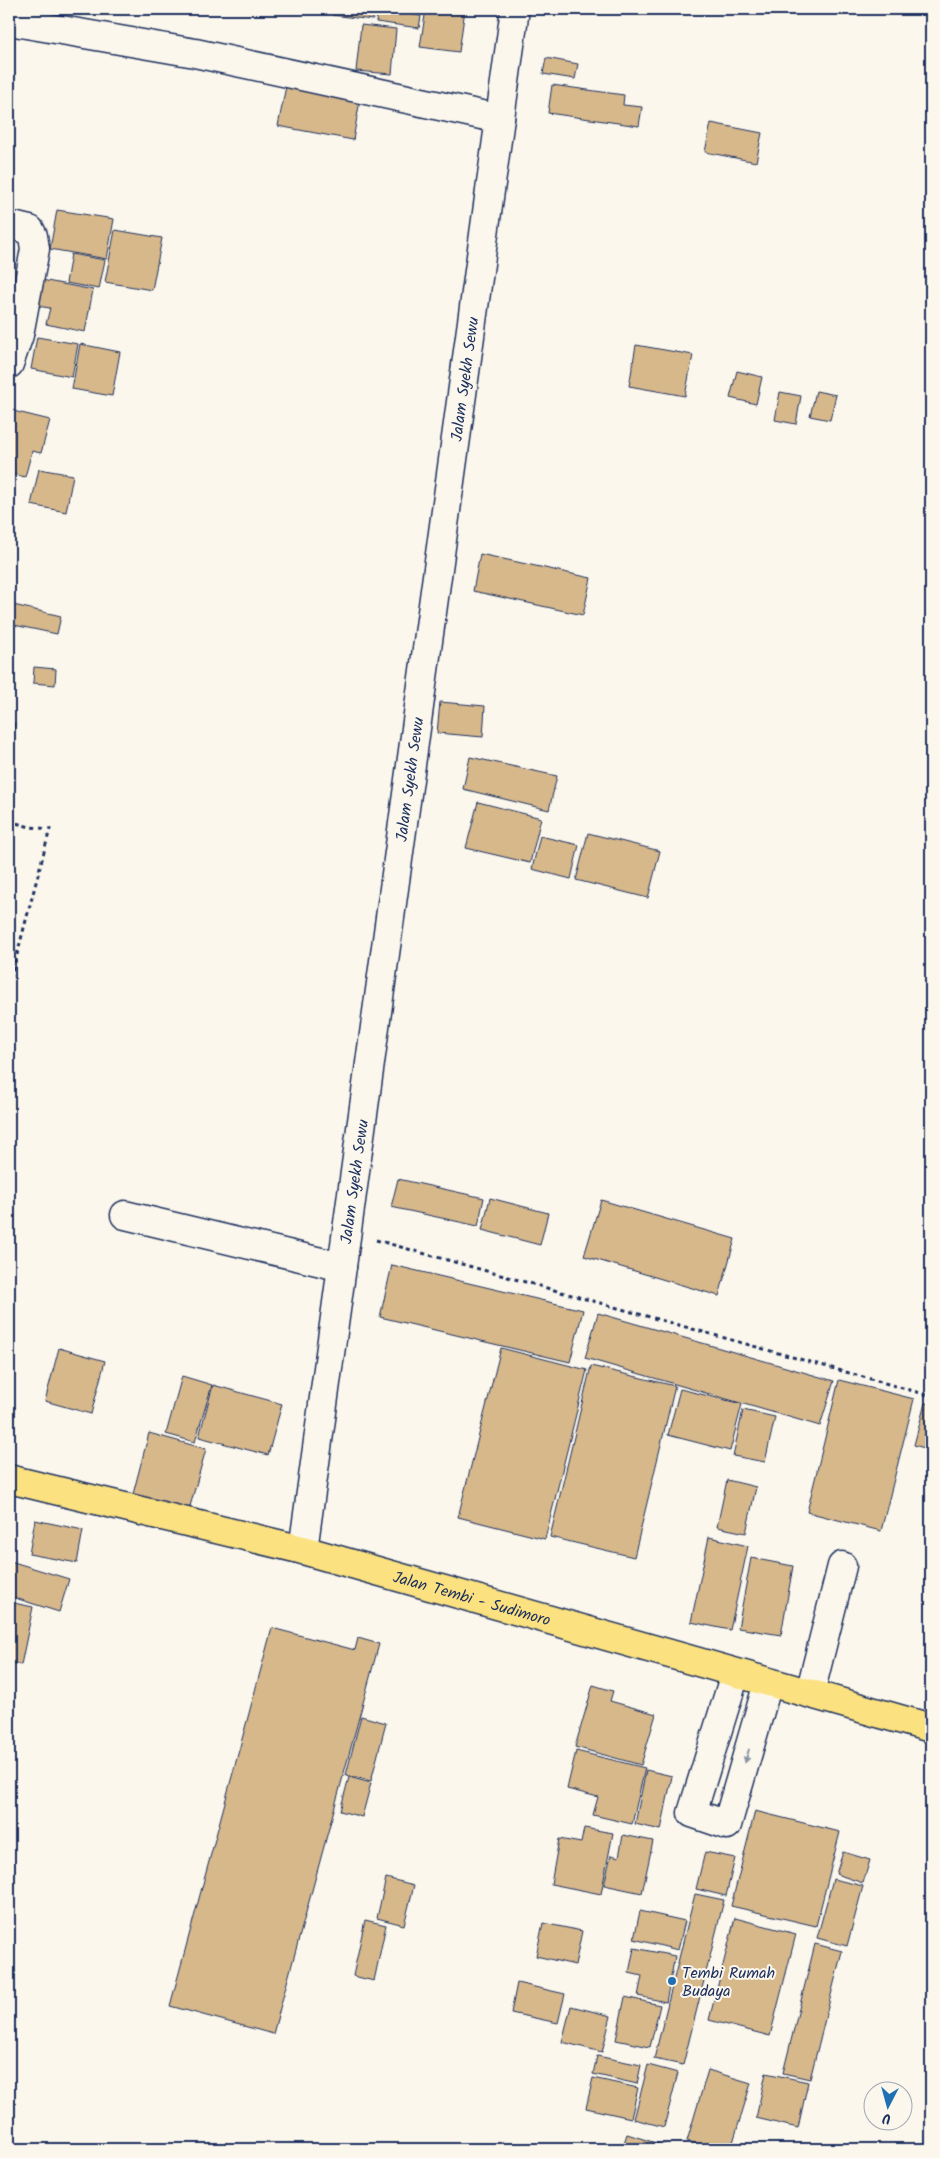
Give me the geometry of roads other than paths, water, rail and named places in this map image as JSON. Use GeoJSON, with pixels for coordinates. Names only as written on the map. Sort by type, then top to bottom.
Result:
{"type":"FeatureCollection","features":[{"type":"Feature","properties":{"kind":"main road","name":"Jalan Tembi - Sudimoro"},"geometry":{"type":"LineString","coordinates":[[9,1479],[303,1550],[931,1728]]}},
{"type":"Feature","properties":{"kind":"street","name":"Jalam Syekh Sewu"},"geometry":{"type":"LineString","coordinates":[[303,1550],[515,9]]}},
{"type":"Feature","properties":{"kind":"street"},"geometry":{"type":"LineString","coordinates":[[9,21],[195,53],[500,119]]}},
{"type":"Feature","properties":{"kind":"street"},"geometry":{"type":"LineString","coordinates":[[9,224],[30,230],[35,249],[19,335],[9,364]]}},
{"type":"Feature","properties":{"kind":"street"},"geometry":{"type":"LineString","coordinates":[[124,1215],[342,1267]]}},
{"type":"Feature","properties":{"kind":"street"},"geometry":{"type":"LineString","coordinates":[[810,1693],[842,1566]]}},
{"type":"Feature","properties":{"kind":"street"},"geometry":{"type":"LineString","coordinates":[[735,1674],[692,1813],[727,1825],[768,1682]]}},
{"type":"Feature","properties":{"kind":"place","name":"Tembi Rumah Budaya"},"geometry":{"type":"Point","coordinates":[672,1981]}}]}
